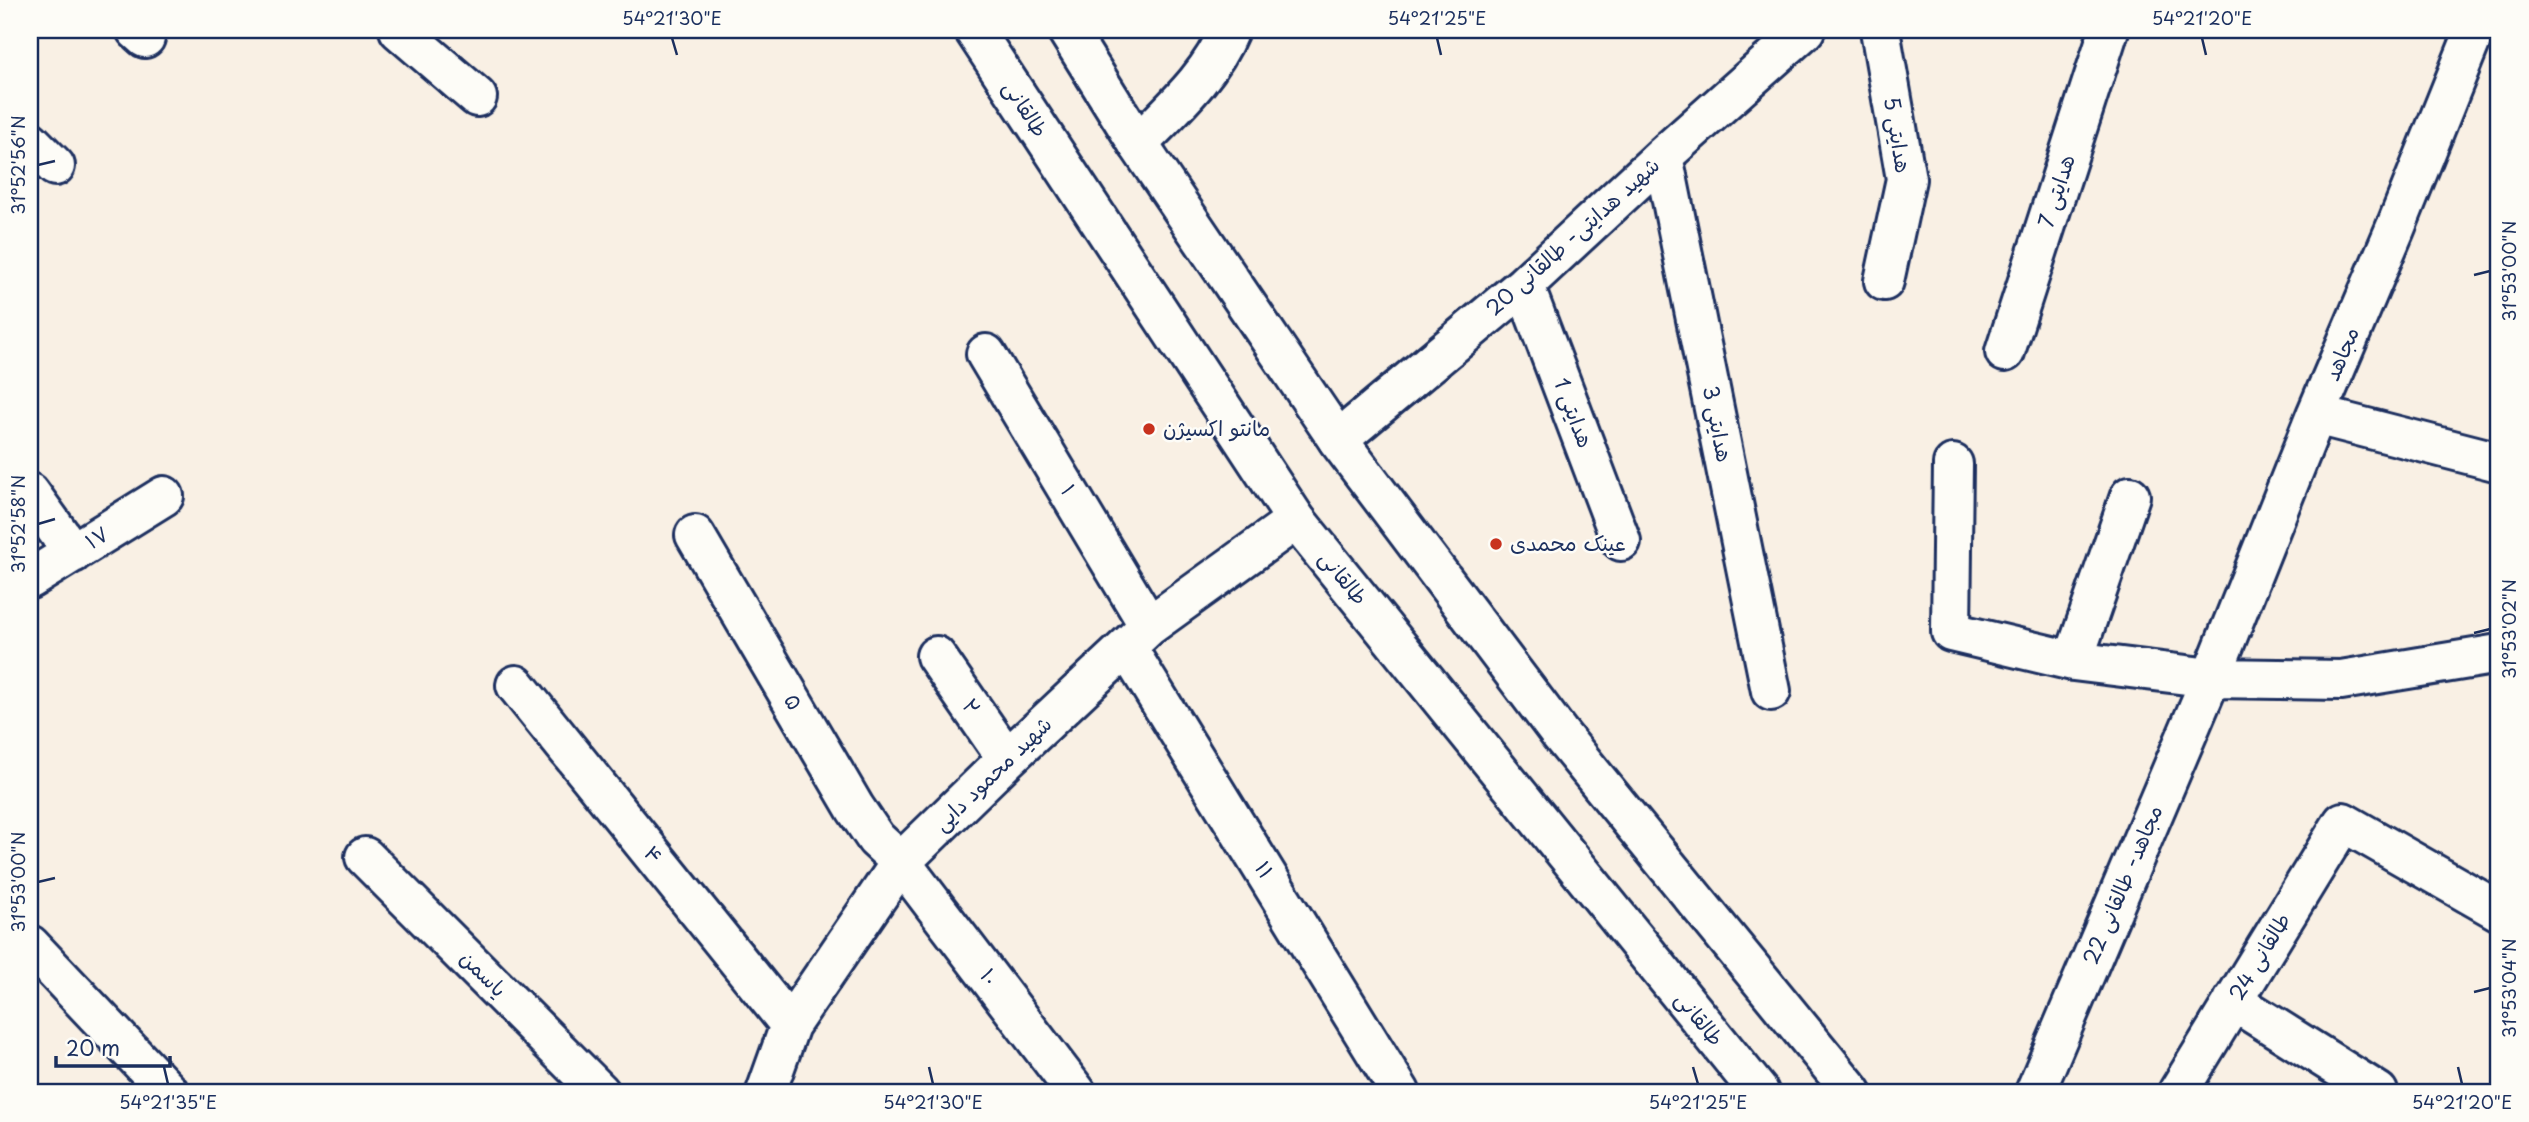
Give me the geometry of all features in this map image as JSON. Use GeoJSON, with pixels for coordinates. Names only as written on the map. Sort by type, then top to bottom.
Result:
{"type":"FeatureCollection","features":[{"type":"Feature","properties":{"kind":"street"},"geometry":{"type":"LineString","coordinates":[[399,30],[477,97]]}},
{"type":"Feature","properties":{"kind":"street","name":"طالقانی"},"geometry":{"type":"LineString","coordinates":[[974,30],[1296,520],[1759,1092]]}},
{"type":"Feature","properties":{"kind":"street"},"geometry":{"type":"LineString","coordinates":[[1067,30],[1138,144],[1338,440],[1559,733],[1852,1092]]}},
{"type":"Feature","properties":{"kind":"street"},"geometry":{"type":"LineString","coordinates":[[1138,144],[1200,81],[1221,49],[1229,30]]}},
{"type":"Feature","properties":{"kind":"street","name":"شهید هدایتی- طالقانی 20"},"geometry":{"type":"LineString","coordinates":[[1338,440],[1524,285],[1662,156],[1805,30]]}},
{"type":"Feature","properties":{"kind":"street","name":"هدایتی 5"},"geometry":{"type":"LineString","coordinates":[[1880,30],[1906,179],[1884,281]]}},
{"type":"Feature","properties":{"kind":"street","name":"هدایتی 7"},"geometry":{"type":"LineString","coordinates":[[2005,352],[2109,30]]}},
{"type":"Feature","properties":{"kind":"street","name":"مجاهد"},"geometry":{"type":"LineString","coordinates":[[2211,678],[2475,30]]}},
{"type":"Feature","properties":{"kind":"street","name":"هدایتی 3"},"geometry":{"type":"LineString","coordinates":[[1662,156],[1771,691]]}},
{"type":"Feature","properties":{"kind":"street","name":"هدایتی 1"},"geometry":{"type":"LineString","coordinates":[[1524,285],[1621,541]]}},
{"type":"Feature","properties":{"kind":"street","name":"۱"},"geometry":{"type":"LineString","coordinates":[[986,354],[1138,637]]}},
{"type":"Feature","properties":{"kind":"street"},"geometry":{"type":"LineString","coordinates":[[2316,415],[2499,462]]}},
{"type":"Feature","properties":{"kind":"street"},"geometry":{"type":"LineString","coordinates":[[1953,464],[1951,632],[2073,661],[2211,678],[2341,680],[2499,654]]}},
{"type":"Feature","properties":{"kind":"street"},"geometry":{"type":"LineString","coordinates":[[30,493],[73,553]]}},
{"type":"Feature","properties":{"kind":"street","name":"۱۷"},"geometry":{"type":"LineString","coordinates":[[30,579],[164,496]]}},
{"type":"Feature","properties":{"kind":"street"},"geometry":{"type":"LineString","coordinates":[[2073,661],[2130,496]]}},
{"type":"Feature","properties":{"kind":"street","name":"شهید محمود دایی"},"geometry":{"type":"LineString","coordinates":[[766,1092],[790,1025],[901,862],[1138,637],[1296,520]]}},
{"type":"Feature","properties":{"kind":"street","name":"۵"},"geometry":{"type":"LineString","coordinates":[[695,535],[855,808],[876,839],[901,862]]}},
{"type":"Feature","properties":{"kind":"street","name":"۱۱"},"geometry":{"type":"LineString","coordinates":[[1138,637],[1400,1092]]}},
{"type":"Feature","properties":{"kind":"street","name":"۲"},"geometry":{"type":"LineString","coordinates":[[936,656],[1007,759]]}},
{"type":"Feature","properties":{"kind":"street","name":"مجاهد- طالقانی 22"},"geometry":{"type":"LineString","coordinates":[[2035,1092],[2211,678]]}},
{"type":"Feature","properties":{"kind":"street","name":"۴"},"geometry":{"type":"LineString","coordinates":[[516,685],[790,1025]]}},
{"type":"Feature","properties":{"kind":"street","name":"طالقانی 24"},"geometry":{"type":"LineString","coordinates":[[2178,1092],[2343,822],[2499,911]]}},
{"type":"Feature","properties":{"kind":"street","name":"یاسمن"},"geometry":{"type":"LineString","coordinates":[[365,857],[600,1092]]}},
{"type":"Feature","properties":{"kind":"street","name":"۱۰"},"geometry":{"type":"LineString","coordinates":[[901,862],[1076,1092]]}},
{"type":"Feature","properties":{"kind":"street"},"geometry":{"type":"LineString","coordinates":[[30,945],[169,1092]]}},
{"type":"Feature","properties":{"kind":"street"},"geometry":{"type":"LineString","coordinates":[[2233,1001],[2378,1092]]}},
{"type":"Feature","properties":{"kind":"place","name":"مانتو اكسيژن"},"geometry":{"type":"Point","coordinates":[1149,429]}},
{"type":"Feature","properties":{"kind":"place","name":"عینک محمدی"},"geometry":{"type":"Point","coordinates":[1496,544]}}]}
